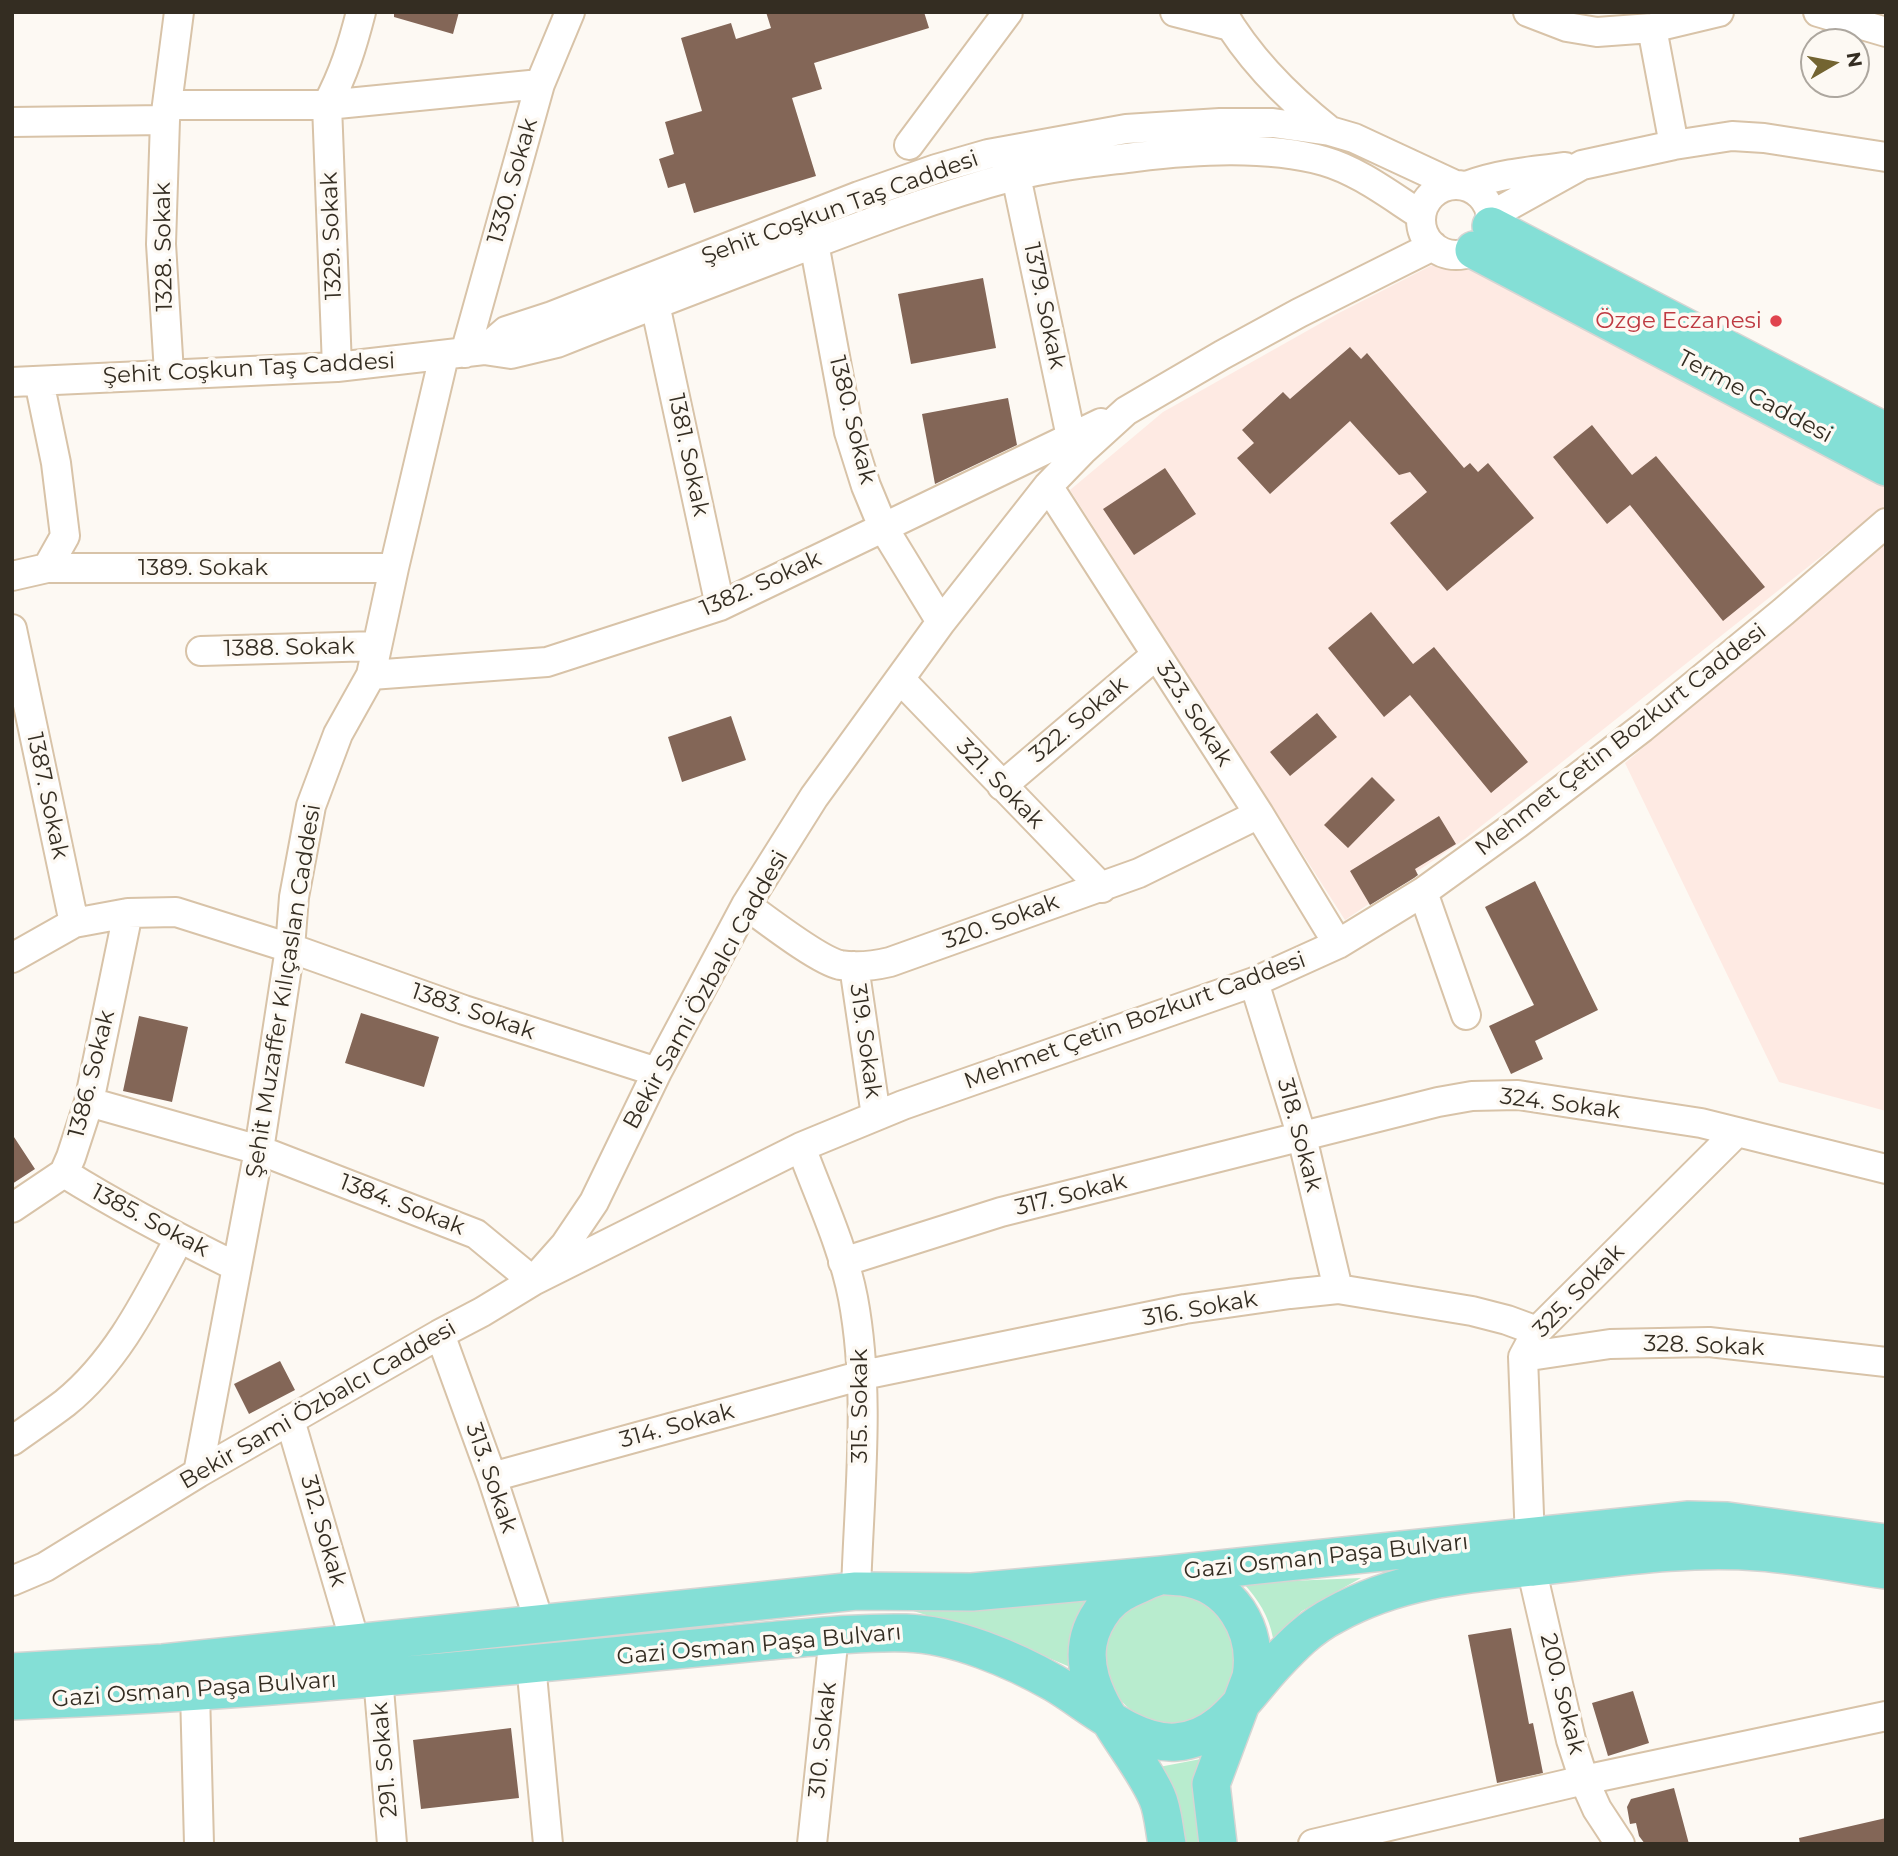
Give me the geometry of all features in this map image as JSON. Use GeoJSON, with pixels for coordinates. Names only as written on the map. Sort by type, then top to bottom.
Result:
{"type":"FeatureCollection","features":[{"type":"Feature","properties":{"kind":"main road","name":"Terme Caddesi"},"geometry":{"type":"LineString","coordinates":[[1486,230],[1886,432]]}},
{"type":"Feature","properties":{"kind":"main road","name":"Terme Caddesi"},"geometry":{"type":"LineString","coordinates":[[1486,230],[1886,467]]}},
{"type":"Feature","properties":{"kind":"main road","name":"Gazi Osman Paşa Bulvarı"},"geometry":{"type":"LineString","coordinates":[[12,1701],[195,1692],[834,1635],[913,1632],[949,1640],[996,1656],[1030,1671],[1135,1734],[1148,1739],[1174,1742],[1200,1736],[1223,1723],[1305,1634],[1330,1616],[1366,1599],[1402,1587],[1464,1573],[1530,1551],[1689,1520],[1727,1521],[1886,1543]]}},
{"type":"Feature","properties":{"kind":"main road","name":"Gazi Osman Paşa Bulvarı"},"geometry":{"type":"LineString","coordinates":[[12,1672],[163,1663],[856,1591],[972,1592],[1162,1575],[1530,1551],[1627,1556],[1726,1551],[1777,1554],[1886,1570]]}},
{"type":"Feature","properties":{"kind":"main road"},"geometry":{"type":"LineString","coordinates":[[1167,1844],[1158,1798],[1097,1698],[1088,1673],[1091,1633],[1103,1610],[1120,1592],[1162,1575],[1192,1578],[1225,1597],[1241,1616],[1251,1640],[1253,1665],[1247,1690],[1211,1784],[1218,1844]]}},
{"type":"Feature","properties":{"kind":"street","name":"1328. Sokak"},"geometry":{"type":"LineString","coordinates":[[169,373],[161,244],[166,112],[179,12]]}},
{"type":"Feature","properties":{"kind":"street"},"geometry":{"type":"LineString","coordinates":[[327,104],[347,65],[361,12]]}},
{"type":"Feature","properties":{"kind":"street","name":"1330. Sokak"},"geometry":{"type":"LineString","coordinates":[[464,353],[540,84],[570,12]]}},
{"type":"Feature","properties":{"kind":"street"},"geometry":{"type":"LineString","coordinates":[[909,145],[1008,12]]}},
{"type":"Feature","properties":{"kind":"street"},"geometry":{"type":"LineString","coordinates":[[1175,12],[1226,19],[1274,82],[1330,131]]}},
{"type":"Feature","properties":{"kind":"street"},"geometry":{"type":"LineString","coordinates":[[1528,12],[1567,27],[1597,32],[1652,28],[1719,12]]}},
{"type":"Feature","properties":{"kind":"street"},"geometry":{"type":"LineString","coordinates":[[1818,12],[1886,32]]}},
{"type":"Feature","properties":{"kind":"street"},"geometry":{"type":"LineString","coordinates":[[1652,28],[1674,145]]}},
{"type":"Feature","properties":{"kind":"street"},"geometry":{"type":"LineString","coordinates":[[12,122],[327,104],[540,84]]}},
{"type":"Feature","properties":{"kind":"street","name":"1329. Sokak"},"geometry":{"type":"LineString","coordinates":[[327,104],[337,367]]}},
{"type":"Feature","properties":{"kind":"street","name":"Şehit Coşkun Taş Caddesi"},"geometry":{"type":"LineString","coordinates":[[464,353],[506,331],[552,316],[859,196],[963,160],[1086,136],[1153,127],[1273,123],[1330,131],[1354,138],[1460,185]]}},
{"type":"Feature","properties":{"kind":"street"},"geometry":{"type":"LineString","coordinates":[[1582,164],[1453,255],[1433,246],[1421,227],[1424,204],[1441,187],[1732,136],[1886,157]]}},
{"type":"Feature","properties":{"kind":"street","name":"Şehit Coşkun Taş Caddesi"},"geometry":{"type":"LineString","coordinates":[[26,381],[337,367],[464,353],[511,354],[556,343],[889,214],[1016,176],[1083,163],[1183,151],[1265,153],[1325,162],[1359,176],[1421,215]]}},
{"type":"Feature","properties":{"kind":"street","name":"1379. Sokak"},"geometry":{"type":"LineString","coordinates":[[1016,176],[1071,437]]}},
{"type":"Feature","properties":{"kind":"street"},"geometry":{"type":"LineString","coordinates":[[1460,185],[1483,197],[1486,230]]}},
{"type":"Feature","properties":{"kind":"street","name":"1380. Sokak"},"geometry":{"type":"LineString","coordinates":[[814,243],[849,432],[866,486],[883,527],[941,622]]}},
{"type":"Feature","properties":{"kind":"street","name":"Bekir Sami Özbalcı Caddesi"},"geometry":{"type":"LineString","coordinates":[[12,1581],[54,1561],[290,1420],[533,1281],[565,1245],[594,1202],[657,1072],[746,905],[814,797],[941,622],[1048,486],[1126,411],[1288,319],[1433,246]]}},
{"type":"Feature","properties":{"kind":"street","name":"1381. Sokak"},"geometry":{"type":"LineString","coordinates":[[655,304],[720,606]]}},
{"type":"Feature","properties":{"kind":"street","name":"Şehit Muzaffer Kılıçaslan Caddesi"},"geometry":{"type":"LineString","coordinates":[[198,1474],[259,1150],[290,948],[294,897],[311,806],[338,734],[371,675],[394,568],[464,353]]}},
{"type":"Feature","properties":{"kind":"street"},"geometry":{"type":"LineString","coordinates":[[26,381],[56,463],[65,536],[47,568]]}},
{"type":"Feature","properties":{"kind":"street","name":"1382. Sokak"},"geometry":{"type":"LineString","coordinates":[[371,675],[547,662],[720,606],[1126,411]]}},
{"type":"Feature","properties":{"kind":"street","name":"323. Sokak"},"geometry":{"type":"LineString","coordinates":[[1048,486],[1259,814],[1338,944]]}},
{"type":"Feature","properties":{"kind":"street","name":"Mehmet Çetin Bozkurt Caddesi"},"geometry":{"type":"LineString","coordinates":[[533,1281],[801,1147],[876,1116],[1254,982],[1338,944],[1423,892],[1642,728],[1886,523]]}},
{"type":"Feature","properties":{"kind":"street","name":"1389. Sokak"},"geometry":{"type":"LineString","coordinates":[[12,576],[47,568],[394,568]]}},
{"type":"Feature","properties":{"kind":"street","name":"1387. Sokak"},"geometry":{"type":"LineString","coordinates":[[12,629],[74,923]]}},
{"type":"Feature","properties":{"kind":"street","name":"1388. Sokak"},"geometry":{"type":"LineString","coordinates":[[201,651],[377,646]]}},
{"type":"Feature","properties":{"kind":"street","name":"322. Sokak"},"geometry":{"type":"LineString","coordinates":[[1002,786],[1156,654]]}},
{"type":"Feature","properties":{"kind":"street","name":"321. Sokak"},"geometry":{"type":"LineString","coordinates":[[900,680],[1102,888]]}},
{"type":"Feature","properties":{"kind":"street","name":"320. Sokak"},"geometry":{"type":"LineString","coordinates":[[746,905],[837,964],[865,967],[890,962],[1044,906],[1102,888],[1139,873],[1259,814]]}},
{"type":"Feature","properties":{"kind":"street"},"geometry":{"type":"LineString","coordinates":[[1423,892],[1466,1015]]}},
{"type":"Feature","properties":{"kind":"street","name":"1383. Sokak"},"geometry":{"type":"LineString","coordinates":[[12,958],[74,923],[128,914],[176,912],[657,1072]]}},
{"type":"Feature","properties":{"kind":"street","name":"1386. Sokak"},"geometry":{"type":"LineString","coordinates":[[64,1173],[89,1102],[128,914]]}},
{"type":"Feature","properties":{"kind":"street","name":"319. Sokak"},"geometry":{"type":"LineString","coordinates":[[854,966],[876,1116]]}},
{"type":"Feature","properties":{"kind":"street","name":"318. Sokak"},"geometry":{"type":"LineString","coordinates":[[1254,982],[1302,1137],[1338,1289]]}},
{"type":"Feature","properties":{"kind":"street","name":"324. Sokak"},"geometry":{"type":"LineString","coordinates":[[1302,1137],[1438,1102],[1472,1096],[1518,1095],[1701,1123],[1886,1169]]}},
{"type":"Feature","properties":{"kind":"street","name":"1384. Sokak"},"geometry":{"type":"LineString","coordinates":[[89,1102],[259,1150],[476,1234],[533,1281]]}},
{"type":"Feature","properties":{"kind":"street","name":"325. Sokak"},"geometry":{"type":"LineString","coordinates":[[1530,1551],[1522,1357],[1536,1331],[1737,1132]]}},
{"type":"Feature","properties":{"kind":"street","name":"317. Sokak"},"geometry":{"type":"LineString","coordinates":[[843,1262],[1001,1212],[1302,1137]]}},
{"type":"Feature","properties":{"kind":"street","name":"315. Sokak"},"geometry":{"type":"LineString","coordinates":[[801,1147],[852,1294],[863,1375],[856,1591]]}},
{"type":"Feature","properties":{"kind":"street"},"geometry":{"type":"LineString","coordinates":[[12,1208],[64,1173]]}},
{"type":"Feature","properties":{"kind":"street","name":"1385. Sokak"},"geometry":{"type":"LineString","coordinates":[[64,1173],[105,1199],[237,1267]]}},
{"type":"Feature","properties":{"kind":"street"},"geometry":{"type":"LineString","coordinates":[[12,1441],[67,1401],[102,1365],[132,1325],[179,1239]]}},
{"type":"Feature","properties":{"kind":"street","name":"316. Sokak"},"geometry":{"type":"LineString","coordinates":[[863,1375],[1185,1309],[1338,1289],[1472,1311],[1536,1331]]}},
{"type":"Feature","properties":{"kind":"street","name":"313. Sokak"},"geometry":{"type":"LineString","coordinates":[[440,1334],[492,1477],[540,1624]]}},
{"type":"Feature","properties":{"kind":"street","name":"328. Sokak"},"geometry":{"type":"LineString","coordinates":[[1522,1357],[1610,1344],[1709,1342],[1886,1362]]}},
{"type":"Feature","properties":{"kind":"street","name":"314. Sokak"},"geometry":{"type":"LineString","coordinates":[[492,1477],[863,1375]]}},
{"type":"Feature","properties":{"kind":"street","name":"312. Sokak"},"geometry":{"type":"LineString","coordinates":[[290,1420],[355,1642]]}},
{"type":"Feature","properties":{"kind":"street","name":"200. Sokak"},"geometry":{"type":"LineString","coordinates":[[1530,1551],[1571,1740],[1597,1809],[1620,1844]]}},
{"type":"Feature","properties":{"kind":"street","name":"310. Sokak"},"geometry":{"type":"LineString","coordinates":[[812,1844],[834,1635]]}},
{"type":"Feature","properties":{"kind":"street"},"geometry":{"type":"LineString","coordinates":[[531,1664],[548,1844]]}},
{"type":"Feature","properties":{"kind":"street","name":"291. Sokak"},"geometry":{"type":"LineString","coordinates":[[378,1677],[393,1844]]}},
{"type":"Feature","properties":{"kind":"street"},"geometry":{"type":"LineString","coordinates":[[195,1692],[199,1844]]}},
{"type":"Feature","properties":{"kind":"street"},"geometry":{"type":"LineString","coordinates":[[1321,1843],[1584,1780],[1886,1716]]}},
{"type":"Feature","properties":{"kind":"shaded area"},"geometry":{"type":"Polygon","coordinates":[[[1444,259],[1485,274],[1886,479],[1886,505],[1465,839],[1345,920],[1070,490],[1163,412],[1337,314],[1444,259]]]}},
{"type":"Feature","properties":{"kind":"shaded area"},"geometry":{"type":"Polygon","coordinates":[[[1886,541],[1886,1111],[1779,1082],[1625,763],[1886,541]]]}},
{"type":"Feature","properties":{"kind":"green space"},"geometry":{"type":"Polygon","coordinates":[[[1361,1578],[1302,1611],[1273,1638],[1262,1608],[1243,1583],[1361,1578]]]}},
{"type":"Feature","properties":{"kind":"green space"},"geometry":{"type":"Polygon","coordinates":[[[1187,1589],[1238,1631],[1235,1690],[1196,1722],[1155,1721],[1136,1713],[1121,1700],[1111,1684],[1106,1665],[1107,1645],[1114,1625],[1140,1597],[1187,1589]]]}},
{"type":"Feature","properties":{"kind":"green space"},"geometry":{"type":"Polygon","coordinates":[[[1086,1598],[1081,1613],[1077,1670],[1009,1641],[907,1609],[1086,1598]]]}},
{"type":"Feature","properties":{"kind":"green space"},"geometry":{"type":"Polygon","coordinates":[[[1206,1758],[1207,1844],[1186,1844],[1179,1807],[1159,1767],[1206,1758]]]}},
{"type":"Feature","properties":{"kind":"building"},"geometry":{"type":"Polygon","coordinates":[[[394,12],[459,12],[453,34],[394,17],[394,12]]]}},
{"type":"Feature","properties":{"kind":"building"},"geometry":{"type":"Polygon","coordinates":[[[766,12],[924,12],[929,28],[814,63],[822,89],[792,98],[816,176],[694,213],[685,183],[668,188],[659,159],[674,154],[665,122],[702,111],[681,38],[731,23],[736,39],[771,28],[766,12]]]}},
{"type":"Feature","properties":{"kind":"building"},"geometry":{"type":"Polygon","coordinates":[[[983,278],[996,348],[911,364],[898,294],[983,278]]]}},
{"type":"Feature","properties":{"kind":"building"},"geometry":{"type":"Polygon","coordinates":[[[1350,347],[1361,359],[1367,353],[1464,468],[1470,463],[1478,472],[1488,463],[1534,518],[1447,591],[1390,523],[1427,492],[1410,472],[1399,475],[1350,421],[1270,494],[1237,458],[1254,443],[1242,430],[1283,392],[1290,399],[1350,347]]]}},
{"type":"Feature","properties":{"kind":"building"},"geometry":{"type":"Polygon","coordinates":[[[1008,398],[1017,445],[935,484],[922,414],[1008,398]]]}},
{"type":"Feature","properties":{"kind":"building"},"geometry":{"type":"Polygon","coordinates":[[[1592,425],[1632,475],[1656,456],[1765,587],[1723,621],[1630,505],[1607,524],[1553,457],[1592,425]]]}},
{"type":"Feature","properties":{"kind":"building"},"geometry":{"type":"Polygon","coordinates":[[[1165,468],[1196,514],[1134,555],[1103,509],[1165,468]]]}},
{"type":"Feature","properties":{"kind":"building"},"geometry":{"type":"Polygon","coordinates":[[[1371,612],[1413,664],[1434,647],[1528,762],[1491,793],[1410,695],[1384,717],[1328,648],[1371,612]]]}},
{"type":"Feature","properties":{"kind":"building"},"geometry":{"type":"Polygon","coordinates":[[[1317,713],[1337,737],[1290,776],[1270,752],[1317,713]]]}},
{"type":"Feature","properties":{"kind":"building"},"geometry":{"type":"Polygon","coordinates":[[[731,716],[746,760],[682,782],[668,737],[731,716]]]}},
{"type":"Feature","properties":{"kind":"building"},"geometry":{"type":"Polygon","coordinates":[[[1372,777],[1395,800],[1348,848],[1324,825],[1372,777]]]}},
{"type":"Feature","properties":{"kind":"building"},"geometry":{"type":"Polygon","coordinates":[[[1439,816],[1456,844],[1415,869],[1418,875],[1414,878],[1370,905],[1350,871],[1439,816]]]}},
{"type":"Feature","properties":{"kind":"building"},"geometry":{"type":"Polygon","coordinates":[[[1535,881],[1598,1010],[1535,1041],[1543,1059],[1511,1074],[1489,1026],[1534,1005],[1485,907],[1535,881]]]}},
{"type":"Feature","properties":{"kind":"building"},"geometry":{"type":"Polygon","coordinates":[[[361,1013],[439,1037],[424,1087],[345,1063],[361,1013]]]}},
{"type":"Feature","properties":{"kind":"building"},"geometry":{"type":"Polygon","coordinates":[[[139,1016],[188,1027],[172,1102],[123,1091],[139,1016]]]}},
{"type":"Feature","properties":{"kind":"building"},"geometry":{"type":"Polygon","coordinates":[[[12,1134],[35,1169],[12,1184],[12,1134]]]}},
{"type":"Feature","properties":{"kind":"building"},"geometry":{"type":"Polygon","coordinates":[[[280,1361],[295,1390],[249,1414],[234,1384],[280,1361]]]}},
{"type":"Feature","properties":{"kind":"building"},"geometry":{"type":"Polygon","coordinates":[[[1511,1628],[1529,1724],[1533,1723],[1543,1773],[1497,1783],[1468,1635],[1511,1628]]]}},
{"type":"Feature","properties":{"kind":"building"},"geometry":{"type":"Polygon","coordinates":[[[1633,1691],[1649,1743],[1608,1756],[1592,1703],[1633,1691]]]}},
{"type":"Feature","properties":{"kind":"building"},"geometry":{"type":"Polygon","coordinates":[[[511,1728],[519,1798],[421,1809],[413,1740],[511,1728]]]}},
{"type":"Feature","properties":{"kind":"building"},"geometry":{"type":"Polygon","coordinates":[[[1674,1788],[1689,1844],[1645,1844],[1639,1836],[1636,1823],[1630,1824],[1627,1807],[1631,1799],[1674,1788]]]}},
{"type":"Feature","properties":{"kind":"building"},"geometry":{"type":"Polygon","coordinates":[[[1886,1818],[1886,1844],[1800,1844],[1799,1838],[1886,1818]]]}},
{"type":"Feature","properties":{"kind":"place","name":"Özge Eczanesi"},"geometry":{"type":"Point","coordinates":[1776,321]}}]}
